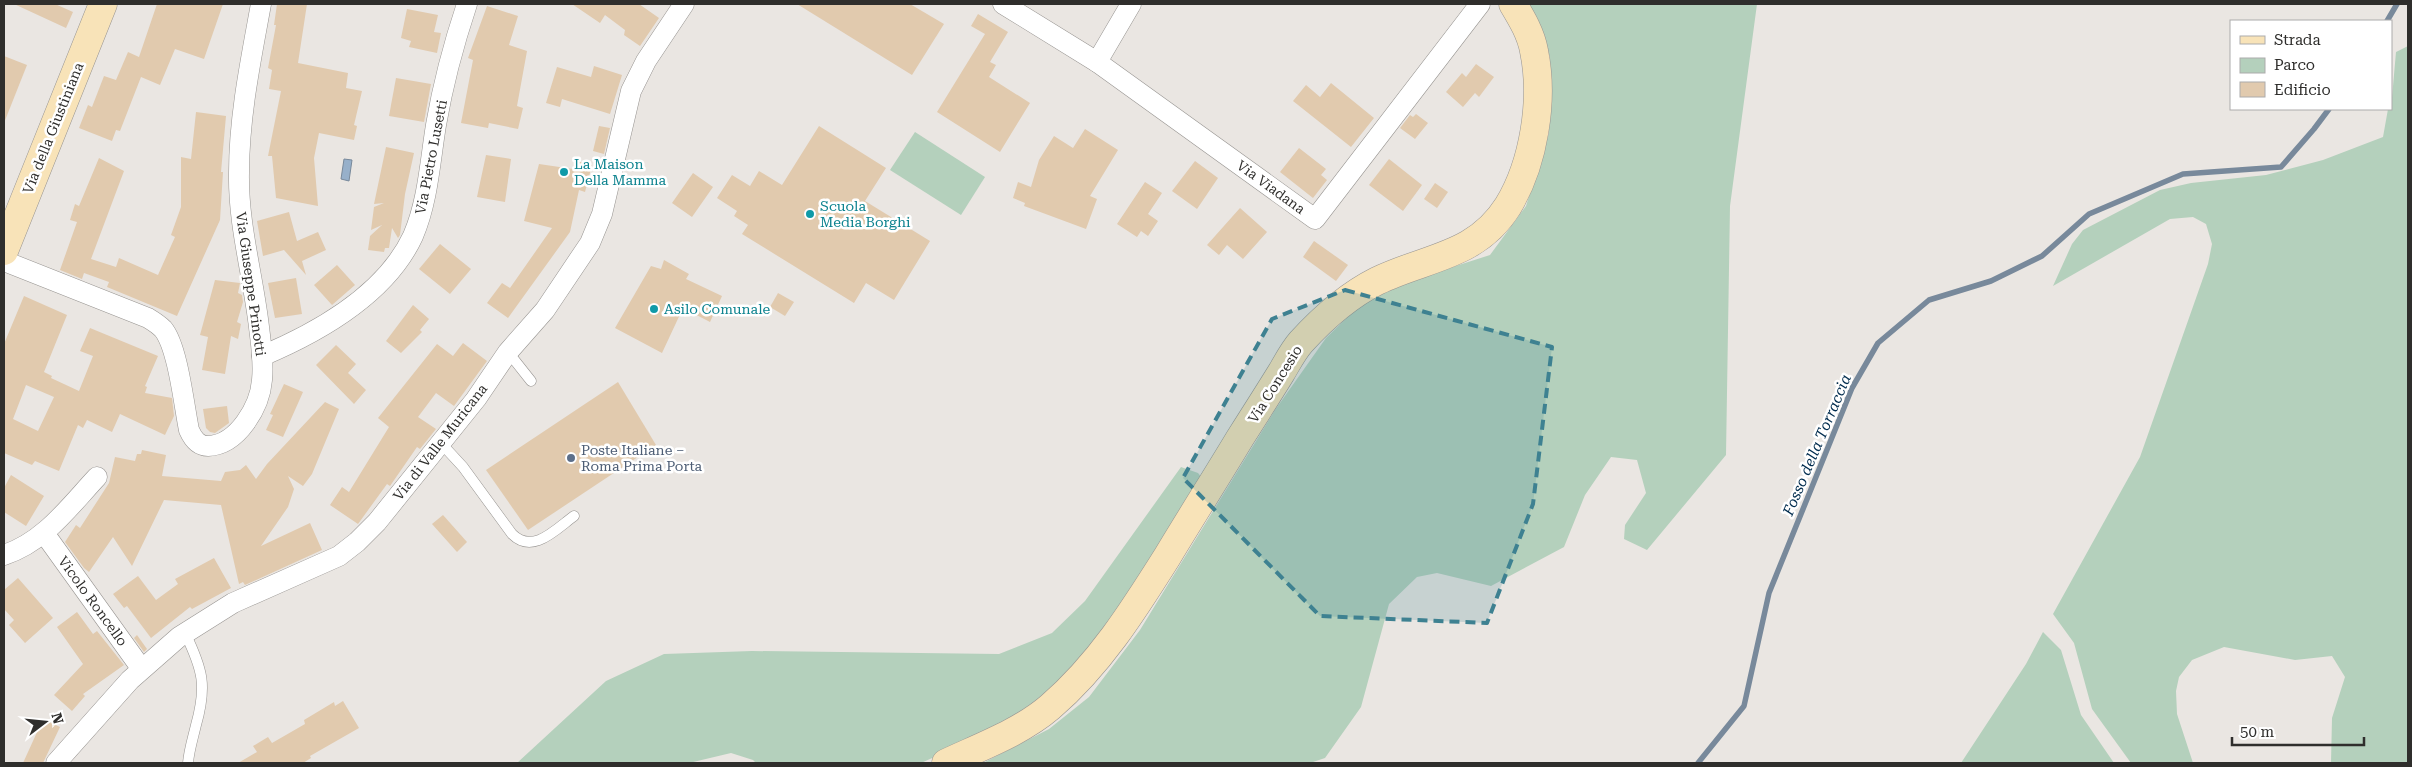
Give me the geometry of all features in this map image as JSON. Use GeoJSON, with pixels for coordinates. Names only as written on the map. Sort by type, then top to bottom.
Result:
{"type":"FeatureCollection","features":[{"type":"Feature","properties":{"kind":"street","name":"Via della Giustiniana"},"geometry":{"type":"LineString","coordinates":[[4,251],[103,4]]}},
{"type":"Feature","properties":{"kind":"street","name":"Via Giuseppe Prinotti"},"geometry":{"type":"LineString","coordinates":[[4,261],[148,318],[163,329],[173,350],[189,430],[194,440],[203,445],[211,446],[224,441],[237,432],[247,420],[260,393],[262,356],[238,193],[241,125],[261,4]]}},
{"type":"Feature","properties":{"kind":"street","name":"Via Pietro Lusetti"},"geometry":{"type":"LineString","coordinates":[[262,356],[298,339],[344,311],[379,282],[405,250],[421,214],[441,98],[467,4]]}},
{"type":"Feature","properties":{"kind":"street","name":"Via di Valle Muricana"},"geometry":{"type":"LineString","coordinates":[[56,763],[104,706],[141,668],[185,633],[233,602],[329,561],[347,550],[377,522],[476,399],[508,352],[544,310],[595,234],[630,91],[646,61],[684,4]]}},
{"type":"Feature","properties":{"kind":"street","name":"Via Viadana"},"geometry":{"type":"LineString","coordinates":[[1003,4],[1097,62],[1315,219],[1480,4]]}},
{"type":"Feature","properties":{"kind":"street"},"geometry":{"type":"LineString","coordinates":[[1097,62],[1131,4]]}},
{"type":"Feature","properties":{"kind":"street","name":"Via Concesio"},"geometry":{"type":"LineString","coordinates":[[946,763],[1012,731],[1049,708],[1095,664],[1142,598],[1299,343],[1336,309],[1361,290],[1405,268],[1449,256],[1464,248],[1498,220],[1508,206],[1521,177],[1530,150],[1536,117],[1537,81],[1534,50],[1529,33],[1513,4]]}},
{"type":"Feature","properties":{"kind":"street"},"geometry":{"type":"LineString","coordinates":[[4,555],[27,545],[44,533],[97,477]]}},
{"type":"Feature","properties":{"kind":"street","name":"Vicolo Roncello"},"geometry":{"type":"LineString","coordinates":[[44,533],[141,668]]}},
{"type":"Feature","properties":{"kind":"lane"},"geometry":{"type":"LineString","coordinates":[[508,352],[531,381]]}},
{"type":"Feature","properties":{"kind":"lane"},"geometry":{"type":"LineString","coordinates":[[440,442],[464,467],[512,534],[526,544],[537,542],[574,516]]}},
{"type":"Feature","properties":{"kind":"lane"},"geometry":{"type":"LineString","coordinates":[[185,633],[199,661],[203,683],[202,700],[188,763]]}},
{"type":"Feature","properties":{"kind":"highlighted area"},"geometry":{"type":"Polygon","coordinates":[[[1345,290],[1552,347],[1533,504],[1487,623],[1320,616],[1183,478],[1272,319],[1345,290]]]}},
{"type":"Feature","properties":{"kind":"green space"},"geometry":{"type":"Polygon","coordinates":[[[1528,4],[1757,4],[1730,206],[1726,455],[1647,550],[1624,539],[1625,525],[1646,493],[1637,460],[1611,457],[1585,495],[1564,547],[1491,586],[1437,573],[1417,577],[1389,604],[1361,707],[1325,758],[1310,763],[983,763],[1049,729],[1089,697],[1140,630],[1275,410],[1326,338],[1360,305],[1409,281],[1490,255],[1526,206],[1549,133],[1550,57],[1528,4]]]}},
{"type":"Feature","properties":{"kind":"green space"},"geometry":{"type":"Polygon","coordinates":[[[2408,46],[2408,763],[2331,763],[2332,718],[2345,677],[2332,656],[2295,660],[2224,647],[2192,660],[2179,677],[2176,691],[2177,714],[2193,763],[2131,763],[2092,709],[2074,643],[2053,614],[2140,457],[2208,264],[2212,244],[2206,224],[2193,217],[2170,219],[2053,286],[2072,244],[2083,230],[2160,190],[2191,183],[2266,175],[2323,160],[2383,137],[2388,110],[2392,110],[2396,52],[2408,46]]]}},
{"type":"Feature","properties":{"kind":"green space"},"geometry":{"type":"Polygon","coordinates":[[[915,132],[985,177],[961,215],[890,170],[915,132]]]}},
{"type":"Feature","properties":{"kind":"green space"},"geometry":{"type":"Polygon","coordinates":[[[1181,467],[1198,473],[1206,483],[1095,654],[1058,690],[977,738],[921,763],[756,763],[753,760],[731,753],[689,763],[517,763],[606,681],[664,654],[752,651],[999,654],[1052,633],[1085,601],[1181,467]]]}},
{"type":"Feature","properties":{"kind":"green space"},"geometry":{"type":"Polygon","coordinates":[[[2043,632],[2061,650],[2081,715],[2114,763],[1961,763],[2026,664],[2043,632]]]}},
{"type":"Feature","properties":{"kind":"water"},"geometry":{"type":"Polygon","coordinates":[[[344,159],[352,160],[349,181],[341,179],[344,159]]]}},
{"type":"Feature","properties":{"kind":"building"},"geometry":{"type":"Polygon","coordinates":[[[14,4],[55,4],[73,12],[66,28],[14,4]]]}},
{"type":"Feature","properties":{"kind":"building"},"geometry":{"type":"Polygon","coordinates":[[[157,4],[223,4],[204,59],[175,49],[160,85],[141,77],[120,131],[116,130],[112,141],[79,128],[88,105],[92,107],[104,76],[116,80],[128,52],[139,57],[157,4]]]}},
{"type":"Feature","properties":{"kind":"building"},"geometry":{"type":"Polygon","coordinates":[[[277,4],[307,4],[298,63],[348,73],[346,88],[362,91],[354,125],[357,126],[354,140],[319,133],[314,158],[318,206],[276,198],[272,156],[268,156],[281,91],[269,89],[272,70],[268,68],[276,25],[274,25],[277,4]]]}},
{"type":"Feature","properties":{"kind":"building"},"geometry":{"type":"Polygon","coordinates":[[[572,4],[639,4],[659,18],[640,46],[624,35],[625,30],[605,15],[600,23],[572,4]]]}},
{"type":"Feature","properties":{"kind":"building"},"geometry":{"type":"Polygon","coordinates":[[[797,4],[910,4],[944,24],[912,75],[797,4]]]}},
{"type":"Feature","properties":{"kind":"building"},"geometry":{"type":"Polygon","coordinates":[[[487,6],[518,16],[509,45],[527,51],[517,106],[523,108],[518,129],[489,123],[488,128],[461,123],[473,60],[468,58],[487,6]]]}},
{"type":"Feature","properties":{"kind":"building"},"geometry":{"type":"Polygon","coordinates":[[[407,9],[438,15],[434,32],[441,33],[437,53],[409,47],[411,41],[401,38],[407,9]]]}},
{"type":"Feature","properties":{"kind":"building"},"geometry":{"type":"Polygon","coordinates":[[[978,14],[1008,32],[990,62],[996,65],[989,77],[1030,103],[1000,152],[937,112],[985,34],[971,26],[978,14]]]}},
{"type":"Feature","properties":{"kind":"building"},"geometry":{"type":"Polygon","coordinates":[[[4,56],[27,65],[4,123],[4,56]]]}},
{"type":"Feature","properties":{"kind":"building"},"geometry":{"type":"Polygon","coordinates":[[[1476,64],[1494,77],[1479,97],[1475,93],[1463,107],[1446,92],[1462,73],[1466,77],[1476,64]]]}},
{"type":"Feature","properties":{"kind":"building"},"geometry":{"type":"Polygon","coordinates":[[[594,66],[622,75],[610,114],[562,99],[560,107],[546,103],[557,67],[591,77],[594,66]]]}},
{"type":"Feature","properties":{"kind":"building"},"geometry":{"type":"Polygon","coordinates":[[[396,78],[431,84],[424,122],[389,116],[396,78]]]}},
{"type":"Feature","properties":{"kind":"building"},"geometry":{"type":"Polygon","coordinates":[[[1331,83],[1374,118],[1351,147],[1293,101],[1306,85],[1320,97],[1331,83]]]}},
{"type":"Feature","properties":{"kind":"building"},"geometry":{"type":"Polygon","coordinates":[[[196,112],[226,116],[221,172],[223,172],[220,220],[177,316],[107,287],[109,282],[84,273],[82,279],[60,270],[77,222],[70,220],[75,204],[79,206],[99,158],[124,171],[91,259],[116,267],[119,258],[158,275],[175,237],[171,235],[181,207],[181,157],[191,159],[196,112]]]}},
{"type":"Feature","properties":{"kind":"building"},"geometry":{"type":"Polygon","coordinates":[[[1416,114],[1428,123],[1415,139],[1400,128],[1410,115],[1413,117],[1416,114]]]}},
{"type":"Feature","properties":{"kind":"building"},"geometry":{"type":"Polygon","coordinates":[[[599,126],[610,128],[604,154],[593,151],[599,126]]]}},
{"type":"Feature","properties":{"kind":"building","name":"Scuola Media Borghi"},"geometry":{"type":"Polygon","coordinates":[[[819,126],[886,168],[865,201],[930,241],[894,300],[866,283],[854,303],[742,234],[748,225],[734,216],[737,211],[717,198],[732,175],[750,186],[759,171],[782,185],[819,126]]]}},
{"type":"Feature","properties":{"kind":"building"},"geometry":{"type":"Polygon","coordinates":[[[1085,129],[1118,150],[1090,196],[1097,199],[1086,229],[1024,206],[1025,203],[1013,198],[1018,182],[1031,187],[1039,160],[1054,136],[1073,148],[1085,129]]]}},
{"type":"Feature","properties":{"kind":"building"},"geometry":{"type":"Polygon","coordinates":[[[386,147],[414,153],[405,194],[400,235],[398,238],[392,228],[389,248],[385,248],[384,252],[368,250],[370,236],[382,225],[371,230],[374,207],[384,203],[374,204],[386,147]]]}},
{"type":"Feature","properties":{"kind":"building"},"geometry":{"type":"Polygon","coordinates":[[[1299,148],[1326,169],[1321,175],[1327,180],[1313,198],[1280,172],[1299,148]]]}},
{"type":"Feature","properties":{"kind":"building"},"geometry":{"type":"Polygon","coordinates":[[[486,155],[511,159],[505,202],[477,197],[486,155]]]}},
{"type":"Feature","properties":{"kind":"building"},"geometry":{"type":"Polygon","coordinates":[[[1389,159],[1422,185],[1403,211],[1369,185],[1389,159]]]}},
{"type":"Feature","properties":{"kind":"building"},"geometry":{"type":"Polygon","coordinates":[[[574,160],[592,165],[585,192],[579,190],[570,232],[508,318],[487,303],[502,283],[510,288],[552,228],[524,221],[539,164],[573,169],[574,160]]]}},
{"type":"Feature","properties":{"kind":"building"},"geometry":{"type":"Polygon","coordinates":[[[1195,161],[1218,178],[1197,209],[1172,191],[1195,161]]]}},
{"type":"Feature","properties":{"kind":"building"},"geometry":{"type":"Polygon","coordinates":[[[693,173],[713,187],[692,217],[672,203],[693,173]]]}},
{"type":"Feature","properties":{"kind":"building"},"geometry":{"type":"Polygon","coordinates":[[[1145,182],[1162,193],[1148,214],[1158,221],[1148,236],[1141,231],[1137,237],[1117,224],[1145,182]]]}},
{"type":"Feature","properties":{"kind":"building"},"geometry":{"type":"Polygon","coordinates":[[[1435,183],[1448,192],[1437,208],[1424,199],[1435,183]]]}},
{"type":"Feature","properties":{"kind":"building"},"geometry":{"type":"Polygon","coordinates":[[[1240,208],[1267,232],[1243,259],[1227,245],[1219,255],[1207,245],[1240,208]]]}},
{"type":"Feature","properties":{"kind":"building"},"geometry":{"type":"Polygon","coordinates":[[[289,212],[297,241],[318,232],[326,250],[302,261],[306,275],[284,250],[263,256],[257,221],[289,212]]]}},
{"type":"Feature","properties":{"kind":"building"},"geometry":{"type":"Polygon","coordinates":[[[1314,241],[1348,265],[1336,281],[1303,257],[1314,241]]]}},
{"type":"Feature","properties":{"kind":"building"},"geometry":{"type":"Polygon","coordinates":[[[440,244],[471,269],[450,294],[419,269],[440,244]]]}},
{"type":"Feature","properties":{"kind":"building","name":"Asilo Comunale"},"geometry":{"type":"Polygon","coordinates":[[[664,260],[689,274],[686,279],[722,296],[710,322],[683,308],[662,353],[615,328],[651,266],[661,269],[664,260]]]}},
{"type":"Feature","properties":{"kind":"building"},"geometry":{"type":"Polygon","coordinates":[[[337,265],[355,285],[332,305],[314,285],[337,265]]]}},
{"type":"Feature","properties":{"kind":"building"},"geometry":{"type":"Polygon","coordinates":[[[296,278],[302,314],[275,318],[268,283],[296,278]]]}},
{"type":"Feature","properties":{"kind":"building"},"geometry":{"type":"Polygon","coordinates":[[[215,280],[240,283],[238,293],[242,295],[243,302],[237,322],[241,324],[238,339],[231,336],[225,374],[202,370],[208,337],[200,335],[215,280]]]}},
{"type":"Feature","properties":{"kind":"building"},"geometry":{"type":"Polygon","coordinates":[[[778,293],[794,302],[785,316],[770,307],[778,293]]]}},
{"type":"Feature","properties":{"kind":"building"},"geometry":{"type":"Polygon","coordinates":[[[24,296],[67,315],[44,372],[52,376],[51,378],[79,391],[93,356],[80,351],[90,328],[158,356],[145,386],[147,387],[145,393],[172,398],[174,416],[165,435],[120,414],[112,432],[87,420],[83,428],[78,425],[59,471],[35,461],[32,465],[4,453],[4,344],[24,296]],[[26,385],[13,419],[38,431],[54,397],[26,385]]]}},
{"type":"Feature","properties":{"kind":"building"},"geometry":{"type":"Polygon","coordinates":[[[413,305],[429,319],[420,330],[422,332],[401,353],[386,341],[413,305]]]}},
{"type":"Feature","properties":{"kind":"building"},"geometry":{"type":"Polygon","coordinates":[[[463,343],[487,361],[454,406],[436,393],[418,417],[436,429],[420,449],[417,447],[390,486],[387,484],[358,524],[330,505],[342,487],[349,492],[389,427],[378,418],[437,344],[453,356],[463,343]]]}},
{"type":"Feature","properties":{"kind":"building"},"geometry":{"type":"Polygon","coordinates":[[[336,345],[356,364],[348,373],[366,390],[354,404],[316,365],[336,345]]]}},
{"type":"Feature","properties":{"kind":"building","name":"Poste Italiane – Roma Prima Porta"},"geometry":{"type":"Polygon","coordinates":[[[618,382],[656,445],[528,530],[486,470],[618,382]]]}},
{"type":"Feature","properties":{"kind":"building"},"geometry":{"type":"Polygon","coordinates":[[[284,384],[303,392],[283,437],[266,430],[273,415],[270,414],[284,384]]]}},
{"type":"Feature","properties":{"kind":"building"},"geometry":{"type":"Polygon","coordinates":[[[325,402],[339,409],[312,474],[303,486],[288,476],[294,489],[288,507],[261,546],[310,523],[322,550],[245,585],[243,582],[239,584],[221,505],[164,500],[132,566],[113,537],[89,572],[65,542],[76,525],[80,528],[109,483],[115,457],[135,461],[137,454],[141,454],[142,450],[166,455],[162,476],[221,481],[225,472],[240,470],[246,465],[256,479],[267,464],[325,402]]]}},
{"type":"Feature","properties":{"kind":"building"},"geometry":{"type":"Polygon","coordinates":[[[227,406],[229,423],[215,433],[210,432],[206,428],[203,409],[227,406]]]}},
{"type":"Feature","properties":{"kind":"building"},"geometry":{"type":"Polygon","coordinates":[[[11,475],[44,496],[26,526],[4,512],[4,488],[11,475]]]}},
{"type":"Feature","properties":{"kind":"building"},"geometry":{"type":"Polygon","coordinates":[[[443,515],[467,542],[457,552],[432,524],[443,515]]]}},
{"type":"Feature","properties":{"kind":"building"},"geometry":{"type":"Polygon","coordinates":[[[214,558],[231,588],[192,609],[190,607],[151,638],[127,606],[124,608],[113,594],[138,576],[156,600],[178,584],[175,579],[214,558]]]}},
{"type":"Feature","properties":{"kind":"building"},"geometry":{"type":"Polygon","coordinates":[[[18,578],[53,618],[25,643],[9,625],[14,620],[4,609],[4,590],[18,578]]]}},
{"type":"Feature","properties":{"kind":"building"},"geometry":{"type":"Polygon","coordinates":[[[77,612],[93,634],[97,631],[124,665],[83,694],[85,696],[72,711],[54,695],[83,664],[57,627],[77,612]]]}},
{"type":"Feature","properties":{"kind":"building"},"geometry":{"type":"Polygon","coordinates":[[[137,635],[147,649],[144,652],[134,638],[137,635]]]}},
{"type":"Feature","properties":{"kind":"building"},"geometry":{"type":"Polygon","coordinates":[[[343,701],[359,728],[310,756],[311,758],[303,763],[238,763],[257,752],[253,746],[268,737],[272,743],[305,724],[304,720],[334,702],[335,706],[343,701]]]}},
{"type":"Feature","properties":{"kind":"building"},"geometry":{"type":"Polygon","coordinates":[[[43,719],[60,727],[43,763],[23,763],[43,719]]]}},
{"type":"Feature","properties":{"kind":"waterway","name":"Fosso della Torraccia"},"geometry":{"type":"LineString","coordinates":[[2388,20],[2397,4]]}},
{"type":"Feature","properties":{"kind":"waterway","name":"Fosso della Torraccia"},"geometry":{"type":"LineString","coordinates":[[1698,763],[1744,706],[1769,593],[1852,388],[1878,343],[1929,300],[1991,281],[2042,256],[2089,214],[2183,174],[2281,167],[2328,110]]}},
{"type":"Feature","properties":{"kind":"place","name":"La Maison Della Mamma"},"geometry":{"type":"Point","coordinates":[564,172]}},
{"type":"Feature","properties":{"kind":"place","name":"Scuola Media Borghi"},"geometry":{"type":"Point","coordinates":[810,214]}},
{"type":"Feature","properties":{"kind":"place","name":"Asilo Comunale"},"geometry":{"type":"Point","coordinates":[654,309]}},
{"type":"Feature","properties":{"kind":"place","name":"Poste Italiane – Roma Prima Porta"},"geometry":{"type":"Point","coordinates":[571,458]}}]}
